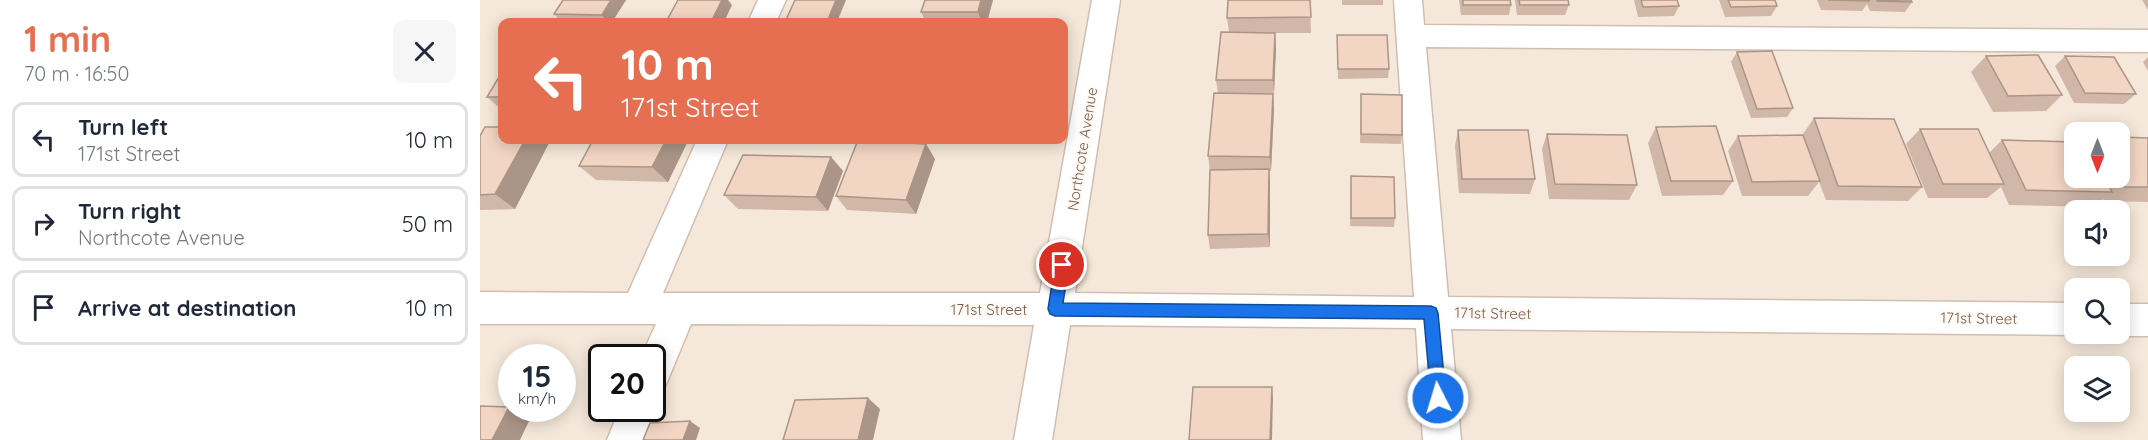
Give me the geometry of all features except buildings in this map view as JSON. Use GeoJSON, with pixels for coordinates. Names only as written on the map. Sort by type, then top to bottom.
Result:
{"type":"FeatureCollection","features":[{"type":"Feature","properties":{"kind":"street"},"geometry":{"type":"LineString","coordinates":[[764,18],[772,0]]}},
{"type":"Feature","properties":{"kind":"street","name":"Northcote Avenue"},"geometry":{"type":"LineString","coordinates":[[1034,440],[1106,0]]}},
{"type":"Feature","properties":{"kind":"street"},"geometry":{"type":"LineString","coordinates":[[1408,0],[1442,440]]}},
{"type":"Feature","properties":{"kind":"street"},"geometry":{"type":"LineString","coordinates":[[1410,36],[2148,42]]}},
{"type":"Feature","properties":{"kind":"street"},"geometry":{"type":"LineString","coordinates":[[639,308],[710,144]]}},
{"type":"Feature","properties":{"kind":"street","name":"171st Street"},"geometry":{"type":"LineString","coordinates":[[480,308],[1055,309],[2064,319]]}},
{"type":"Feature","properties":{"kind":"street"},"geometry":{"type":"LineString","coordinates":[[665,344],[680,308]]}},
{"type":"Feature","properties":{"kind":"street"},"geometry":{"type":"LineString","coordinates":[[2130,320],[2148,320]]}},
{"type":"Feature","properties":{"kind":"street"},"geometry":{"type":"LineString","coordinates":[[626,440],[633,422]]}},
{"type":"Feature","properties":{"kind":"shaded area"},"geometry":{"type":"Polygon","coordinates":[[[480,0],[2148,0],[2148,440],[480,440],[480,0]]]}},
{"type":"Feature","properties":{"kind":"route"},"geometry":{"type":"LineString","coordinates":[[1062,265],[1055,309],[1431,313],[1438,398]]}}]}
